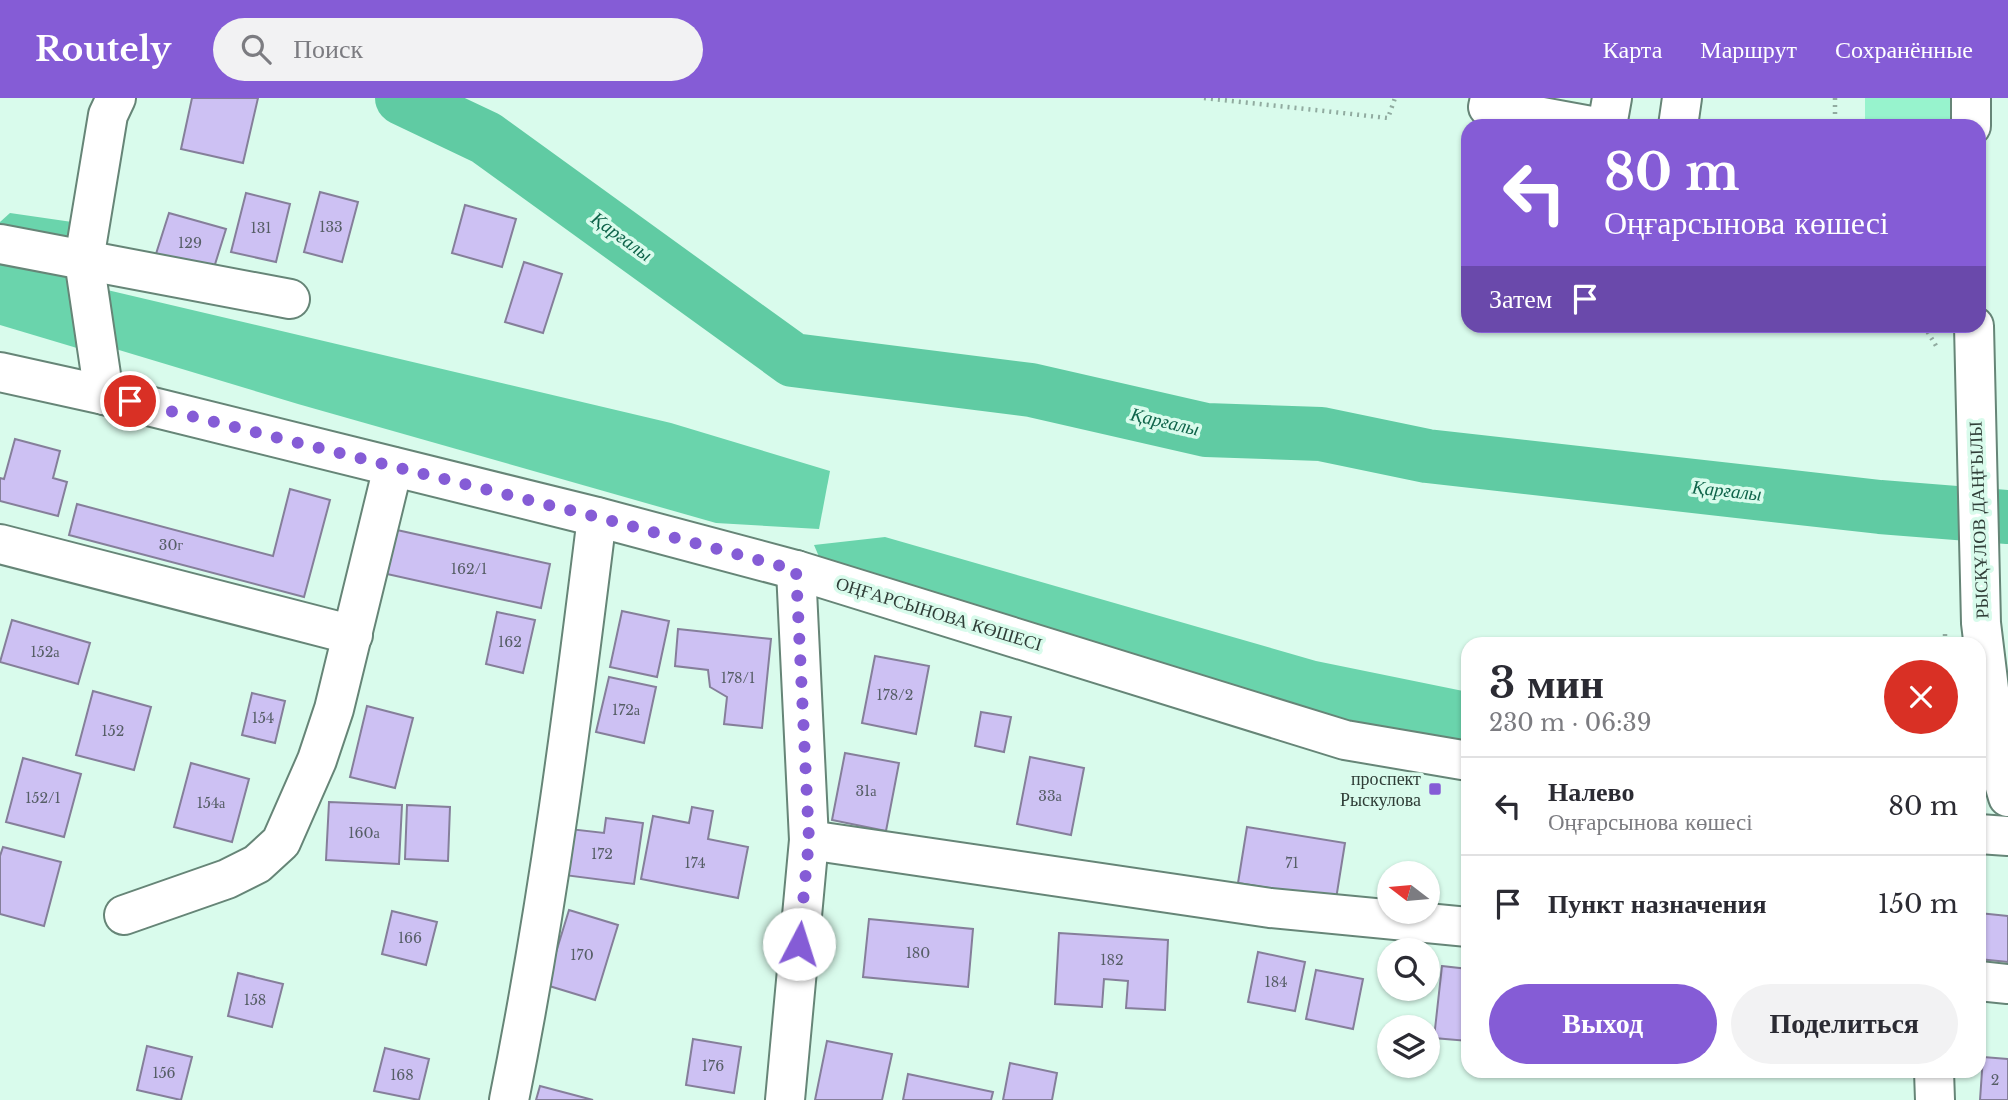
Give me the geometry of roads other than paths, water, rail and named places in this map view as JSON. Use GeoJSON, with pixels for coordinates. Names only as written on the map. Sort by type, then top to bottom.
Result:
{"type":"FeatureCollection","features":[{"type":"Feature","properties":{"kind":"street"},"geometry":{"type":"LineString","coordinates":[[104,395],[84,260],[108,115],[116,98]]}},
{"type":"Feature","properties":{"kind":"street"},"geometry":{"type":"LineString","coordinates":[[1489,98],[1488,107],[1553,119]]}},
{"type":"Feature","properties":{"kind":"street"},"geometry":{"type":"LineString","coordinates":[[1608,119],[1612,98]]}},
{"type":"Feature","properties":{"kind":"street"},"geometry":{"type":"LineString","coordinates":[[1679,119],[1682,98]]}},
{"type":"Feature","properties":{"kind":"street"},"geometry":{"type":"LineString","coordinates":[[1971,98],[1971,119]]}},
{"type":"Feature","properties":{"kind":"street"},"geometry":{"type":"LineString","coordinates":[[0,244],[290,299]]}},
{"type":"Feature","properties":{"kind":"street","name":"РЫСҚҰЛОВ ДАҢҒЫЛЫ"},"geometry":{"type":"LineString","coordinates":[[1974,333],[1979,634]]}},
{"type":"Feature","properties":{"kind":"street","name":"ОҢҒАРСЫНОВА КӨШЕСІ"},"geometry":{"type":"LineString","coordinates":[[0,372],[104,395],[597,517],[796,570],[1345,740],[1461,760]]}},
{"type":"Feature","properties":{"kind":"street"},"geometry":{"type":"LineString","coordinates":[[124,915],[227,879],[257,864],[281,842],[317,760],[353,635],[393,467]]}},
{"type":"Feature","properties":{"kind":"street"},"geometry":{"type":"LineString","coordinates":[[509,1100],[528,1009],[564,783],[597,517]]}},
{"type":"Feature","properties":{"kind":"street"},"geometry":{"type":"LineString","coordinates":[[0,544],[353,635]]}},
{"type":"Feature","properties":{"kind":"street"},"geometry":{"type":"LineString","coordinates":[[785,1100],[809,840],[796,570]]}},
{"type":"Feature","properties":{"kind":"street","name":"РЫСҚҰЛОВ ДАҢҒЫЛЫ"},"geometry":{"type":"LineString","coordinates":[[1986,682],[1998,763],[2008,797]]}},
{"type":"Feature","properties":{"kind":"street"},"geometry":{"type":"LineString","coordinates":[[1986,834],[2008,836]]}},
{"type":"Feature","properties":{"kind":"street"},"geometry":{"type":"LineString","coordinates":[[809,840],[1270,908],[1461,927]]}},
{"type":"Feature","properties":{"kind":"street"},"geometry":{"type":"LineString","coordinates":[[1986,982],[2008,985]]}},
{"type":"Feature","properties":{"kind":"street"},"geometry":{"type":"LineString","coordinates":[[1934,1078],[1935,1100]]}},
{"type":"Feature","properties":{"kind":"waterway","name":"Қарғалы"},"geometry":{"type":"LineString","coordinates":[[402,98],[486,138],[793,360],[1031,390],[1206,430],[1321,434],[1427,456],[1880,507],[2008,517]]}},
{"type":"Feature","properties":{"kind":"place","name":"проспект Рыскулова"},"geometry":{"type":"Point","coordinates":[1435,789]}}]}
